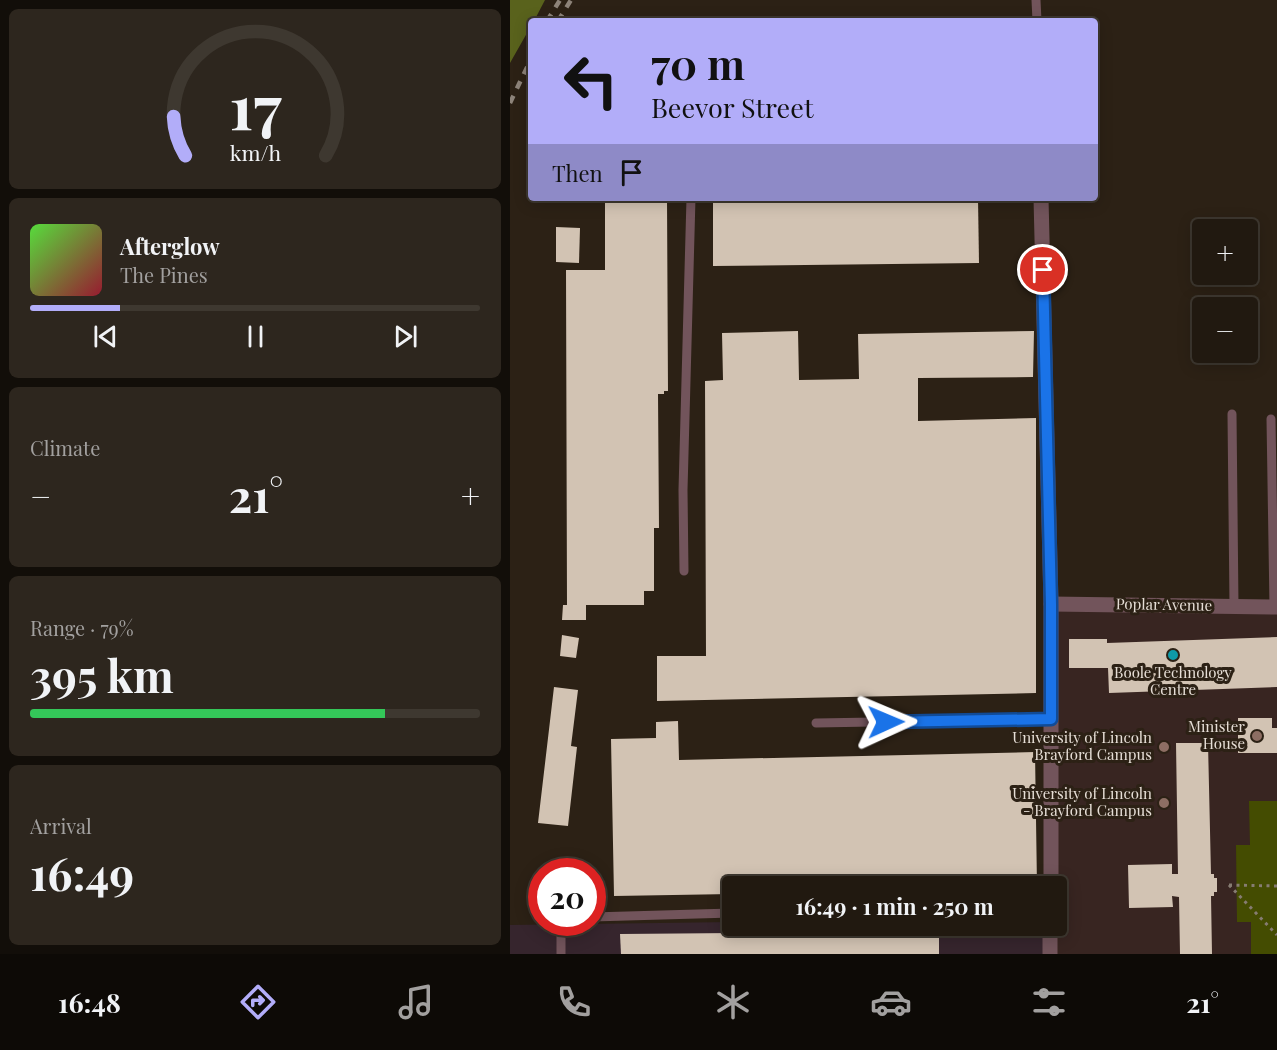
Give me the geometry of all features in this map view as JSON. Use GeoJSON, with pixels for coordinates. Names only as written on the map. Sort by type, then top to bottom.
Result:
{"type":"FeatureCollection","features":[{"type":"Feature","properties":{"kind":"street"},"geometry":{"type":"LineString","coordinates":[[1041,201],[1051,604],[1050,876]]}},
{"type":"Feature","properties":{"kind":"street","name":"Poplar Avenue"},"geometry":{"type":"LineString","coordinates":[[1051,604],[1275,607]]}},
{"type":"Feature","properties":{"kind":"street"},"geometry":{"type":"LineString","coordinates":[[1050,936],[1050,954]]}},
{"type":"Feature","properties":{"kind":"lane"},"geometry":{"type":"LineString","coordinates":[[1036,0],[1037,18]]}},
{"type":"Feature","properties":{"kind":"lane"},"geometry":{"type":"LineString","coordinates":[[684,571],[683,490],[691,201]]}},
{"type":"Feature","properties":{"kind":"lane"},"geometry":{"type":"LineString","coordinates":[[1232,414],[1234,606]]}},
{"type":"Feature","properties":{"kind":"lane"},"geometry":{"type":"LineString","coordinates":[[1271,419],[1275,607]]}},
{"type":"Feature","properties":{"kind":"lane"},"geometry":{"type":"LineString","coordinates":[[816,723],[1051,719]]}},
{"type":"Feature","properties":{"kind":"lane"},"geometry":{"type":"LineString","coordinates":[[606,917],[722,913]]}},
{"type":"Feature","properties":{"kind":"lane"},"geometry":{"type":"LineString","coordinates":[[561,936],[561,954]]}},
{"type":"Feature","properties":{"kind":"path"},"geometry":{"type":"LineString","coordinates":[[1277,886],[1229,885],[1277,935]]}},
{"type":"Feature","properties":{"kind":"shaded area","name":"University of Lincoln - Brayford Campus"},"geometry":{"type":"Polygon","coordinates":[[[1051,604],[1277,607],[1277,954],[1050,954],[1054,936],[1067,936],[1067,876],[1055,876],[1051,604]]]}},
{"type":"Feature","properties":{"kind":"shaded area"},"geometry":{"type":"Polygon","coordinates":[[[722,922],[722,936],[1044,936],[1043,954],[510,954],[510,925],[528,925],[528,936],[606,936],[606,924],[722,922]]]}},
{"type":"Feature","properties":{"kind":"green space"},"geometry":{"type":"Polygon","coordinates":[[[510,0],[545,0],[536,18],[528,18],[528,31],[510,63],[510,0]]]}},
{"type":"Feature","properties":{"kind":"green space"},"geometry":{"type":"Polygon","coordinates":[[[1249,801],[1277,801],[1277,954],[1251,954],[1251,922],[1237,922],[1236,845],[1250,845],[1249,801]]]}},
{"type":"Feature","properties":{"kind":"building"},"geometry":{"type":"Polygon","coordinates":[[[605,201],[667,201],[668,391],[658,394],[659,528],[654,528],[654,591],[644,591],[644,605],[586,605],[586,620],[562,620],[563,605],[567,605],[566,270],[605,270],[605,201]]]}},
{"type":"Feature","properties":{"kind":"building"},"geometry":{"type":"Polygon","coordinates":[[[713,201],[978,201],[979,263],[713,266],[713,201]]]}},
{"type":"Feature","properties":{"kind":"building"},"geometry":{"type":"Polygon","coordinates":[[[556,227],[580,228],[579,263],[556,262],[556,227]]]}},
{"type":"Feature","properties":{"kind":"building"},"geometry":{"type":"Polygon","coordinates":[[[798,331],[799,380],[859,379],[858,334],[1034,331],[1033,377],[918,378],[918,421],[1036,418],[1036,693],[657,701],[657,656],[706,656],[705,381],[723,380],[722,333],[798,331]]]}},
{"type":"Feature","properties":{"kind":"building"},"geometry":{"type":"Polygon","coordinates":[[[562,635],[579,638],[576,658],[560,656],[562,635]]]}},
{"type":"Feature","properties":{"kind":"building","name":"Boole Technology Centre"},"geometry":{"type":"Polygon","coordinates":[[[1277,637],[1277,687],[1109,693],[1108,668],[1069,668],[1069,639],[1107,639],[1107,643],[1277,637]]]}},
{"type":"Feature","properties":{"kind":"building"},"geometry":{"type":"Polygon","coordinates":[[[554,687],[578,690],[571,746],[577,747],[568,826],[538,823],[554,687]]]}},
{"type":"Feature","properties":{"kind":"building","name":"Minister House"},"geometry":{"type":"Polygon","coordinates":[[[1238,718],[1272,718],[1272,728],[1277,728],[1277,753],[1238,753],[1238,718]]]}},
{"type":"Feature","properties":{"kind":"building"},"geometry":{"type":"Polygon","coordinates":[[[678,721],[679,760],[1035,752],[1037,876],[722,876],[722,894],[614,896],[611,739],[656,738],[656,722],[678,721]]]}},
{"type":"Feature","properties":{"kind":"building"},"geometry":{"type":"Polygon","coordinates":[[[1176,743],[1208,743],[1211,874],[1217,878],[1217,892],[1211,896],[1212,954],[1180,954],[1179,897],[1172,896],[1173,907],[1129,908],[1128,865],[1172,864],[1172,874],[1178,874],[1176,743]]]}},
{"type":"Feature","properties":{"kind":"building"},"geometry":{"type":"Polygon","coordinates":[[[620,934],[939,936],[939,954],[621,954],[620,934]]]}},
{"type":"Feature","properties":{"kind":"railway"},"geometry":{"type":"LineString","coordinates":[[549,18],[560,0]]}},
{"type":"Feature","properties":{"kind":"railway"},"geometry":{"type":"LineString","coordinates":[[560,18],[571,0]]}},
{"type":"Feature","properties":{"kind":"railway"},"geometry":{"type":"LineString","coordinates":[[510,103],[528,65]]}},
{"type":"Feature","properties":{"kind":"place","name":"Boole Technology Centre"},"geometry":{"type":"Point","coordinates":[1173,655]}},
{"type":"Feature","properties":{"kind":"place","name":"Minister House"},"geometry":{"type":"Point","coordinates":[1257,736]}},
{"type":"Feature","properties":{"kind":"place","name":"University of Lincoln Brayford Campus"},"geometry":{"type":"Point","coordinates":[1164,747]}},
{"type":"Feature","properties":{"kind":"place","name":"University of Lincoln - Brayford Campus"},"geometry":{"type":"Point","coordinates":[1164,803]}},
{"type":"Feature","properties":{"kind":"route"},"geometry":{"type":"LineString","coordinates":[[886,722],[1051,719],[1051,604],[1043,270]]}}]}
